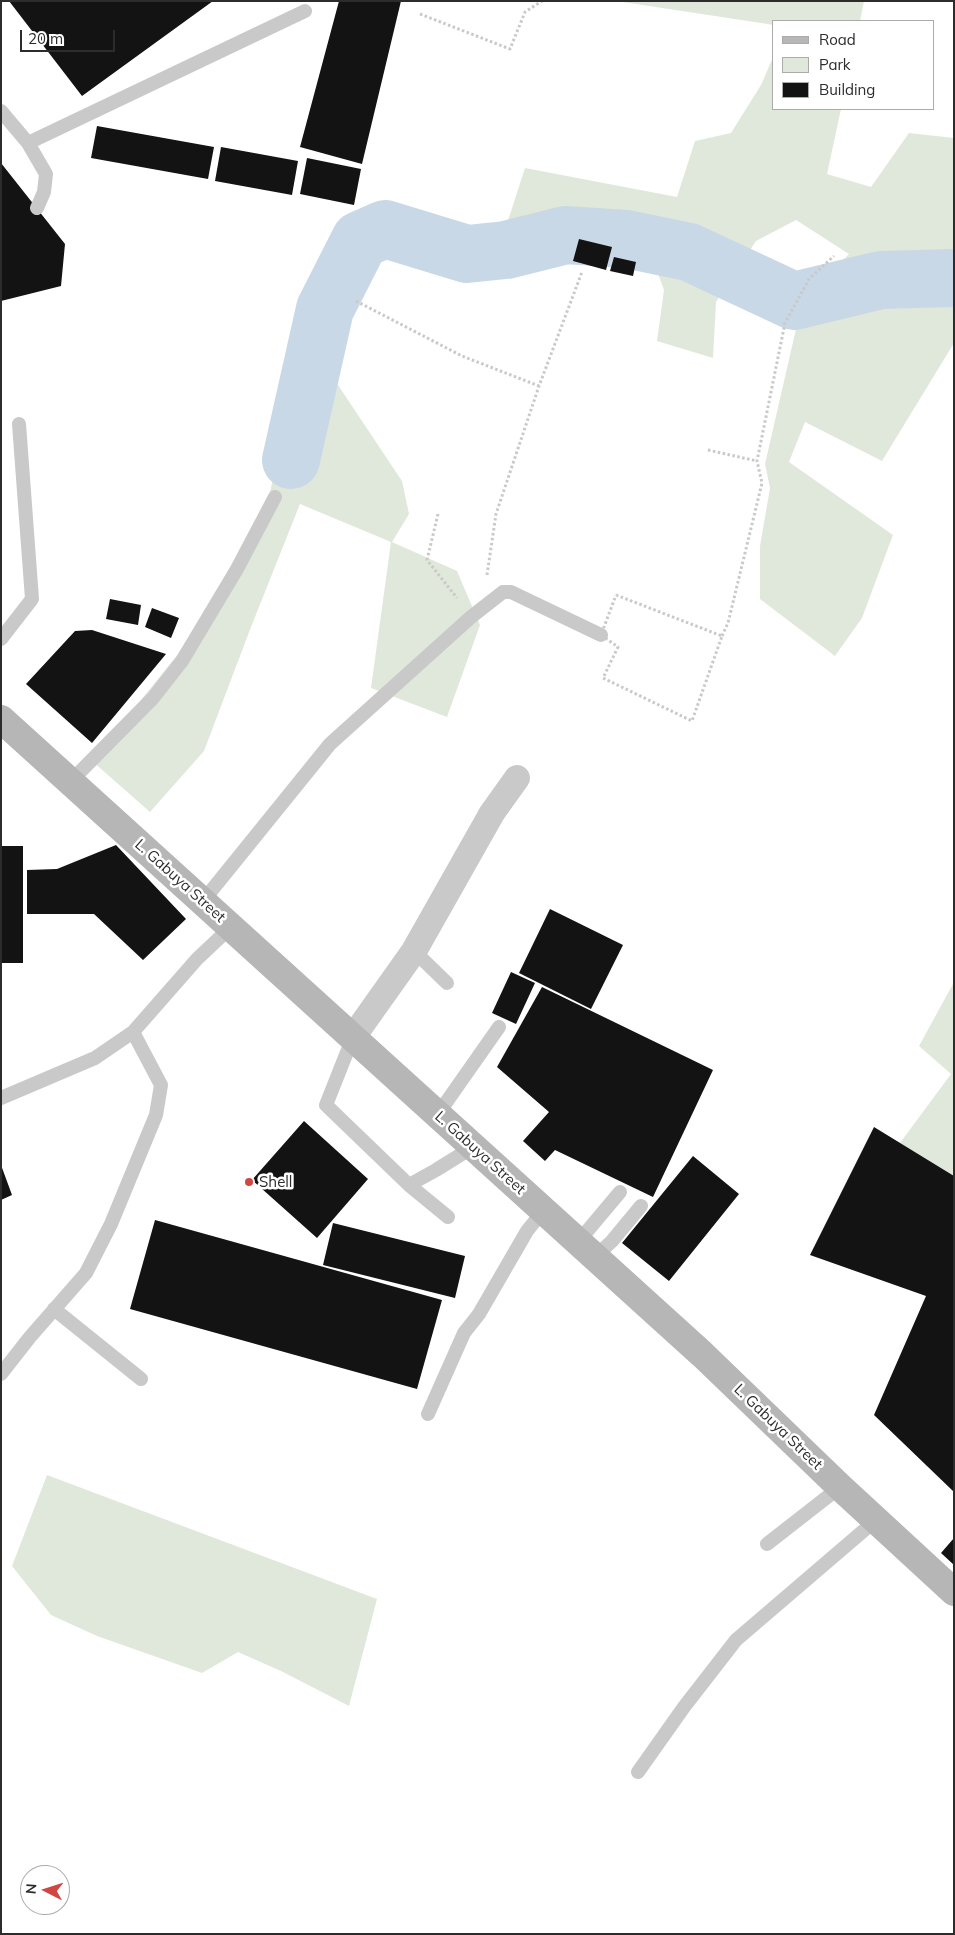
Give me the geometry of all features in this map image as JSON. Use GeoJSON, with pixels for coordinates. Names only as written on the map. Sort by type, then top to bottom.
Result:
{"type":"FeatureCollection","features":[{"type":"Feature","properties":{"kind":"street","name":"L. Gabuya Street"},"geometry":{"type":"LineString","coordinates":[[1,719],[703,1355],[840,1488],[954,1592]]}},
{"type":"Feature","properties":{"kind":"street"},"geometry":{"type":"LineString","coordinates":[[353,1037],[414,952],[492,813],[517,778]]}},
{"type":"Feature","properties":{"kind":"lane"},"geometry":{"type":"LineString","coordinates":[[28,144],[305,11]]}},
{"type":"Feature","properties":{"kind":"lane"},"geometry":{"type":"LineString","coordinates":[[1,112],[28,144],[46,174],[44,192],[38,208]]}},
{"type":"Feature","properties":{"kind":"lane"},"geometry":{"type":"LineString","coordinates":[[1,639],[32,599],[19,424]]}},
{"type":"Feature","properties":{"kind":"lane"},"geometry":{"type":"LineString","coordinates":[[73,783],[153,698],[182,661],[228,585],[275,497]]}},
{"type":"Feature","properties":{"kind":"lane"},"geometry":{"type":"LineString","coordinates":[[203,901],[330,744],[471,617],[503,592],[511,592],[601,635]]}},
{"type":"Feature","properties":{"kind":"lane"},"geometry":{"type":"LineString","coordinates":[[1,1098],[95,1058],[133,1032],[197,958],[231,926]]}},
{"type":"Feature","properties":{"kind":"lane"},"geometry":{"type":"LineString","coordinates":[[414,952],[447,983]]}},
{"type":"Feature","properties":{"kind":"lane"},"geometry":{"type":"LineString","coordinates":[[438,1114],[499,1027]]}},
{"type":"Feature","properties":{"kind":"lane"},"geometry":{"type":"LineString","coordinates":[[1,1374],[86,1273],[111,1224],[156,1115],[162,1085],[133,1032]]}},
{"type":"Feature","properties":{"kind":"lane"},"geometry":{"type":"LineString","coordinates":[[353,1037],[326,1106],[409,1185],[448,1217]]}},
{"type":"Feature","properties":{"kind":"lane"},"geometry":{"type":"LineString","coordinates":[[409,1185],[473,1146]]}},
{"type":"Feature","properties":{"kind":"lane"},"geometry":{"type":"LineString","coordinates":[[586,1250],[620,1192]]}},
{"type":"Feature","properties":{"kind":"lane"},"geometry":{"type":"LineString","coordinates":[[586,1250],[612,1241],[641,1206]]}},
{"type":"Feature","properties":{"kind":"lane"},"geometry":{"type":"LineString","coordinates":[[428,1414],[464,1333],[479,1314],[527,1230],[543,1211]]}},
{"type":"Feature","properties":{"kind":"lane"},"geometry":{"type":"LineString","coordinates":[[54,1309],[141,1379]]}},
{"type":"Feature","properties":{"kind":"lane"},"geometry":{"type":"LineString","coordinates":[[767,1544],[840,1488]]}},
{"type":"Feature","properties":{"kind":"lane"},"geometry":{"type":"LineString","coordinates":[[638,1772],[684,1707],[736,1640],[876,1520]]}},
{"type":"Feature","properties":{"kind":"path"},"geometry":{"type":"LineString","coordinates":[[420,14],[510,49],[525,12],[542,1]]}},
{"type":"Feature","properties":{"kind":"path"},"geometry":{"type":"LineString","coordinates":[[722,636],[616,594],[601,635],[618,647],[603,678],[692,721],[728,622],[762,483],[757,461],[785,323],[809,279],[834,256]]}},
{"type":"Feature","properties":{"kind":"path"},"geometry":{"type":"LineString","coordinates":[[488,605],[487,573],[496,514],[539,386],[582,272]]}},
{"type":"Feature","properties":{"kind":"path"},"geometry":{"type":"LineString","coordinates":[[356,301],[462,356],[539,386]]}},
{"type":"Feature","properties":{"kind":"path"},"geometry":{"type":"LineString","coordinates":[[708,450],[757,461]]}},
{"type":"Feature","properties":{"kind":"path"},"geometry":{"type":"LineString","coordinates":[[438,514],[427,560],[471,617]]}},
{"type":"Feature","properties":{"kind":"green space"},"geometry":{"type":"Polygon","coordinates":[[[616,1],[864,1],[860,20],[772,20],[772,25],[616,1]]]}},
{"type":"Feature","properties":{"kind":"green space"},"geometry":{"type":"Polygon","coordinates":[[[772,60],[772,110],[841,110],[827,174],[871,187],[909,133],[954,138],[954,343],[882,461],[805,422],[789,462],[893,535],[862,618],[835,656],[760,599],[760,546],[770,488],[765,464],[796,329],[819,284],[849,254],[796,220],[756,241],[716,302],[713,358],[657,341],[664,290],[645,239],[553,219],[503,236],[525,168],[677,197],[695,141],[731,133],[761,85],[772,60]]]}},
{"type":"Feature","properties":{"kind":"green space"},"geometry":{"type":"Polygon","coordinates":[[[299,361],[322,361],[402,481],[409,514],[392,542],[457,571],[480,625],[447,717],[371,688],[391,542],[300,504],[204,751],[150,812],[92,761],[178,654],[228,576],[270,492],[299,361]]]}},
{"type":"Feature","properties":{"kind":"green space"},"geometry":{"type":"Polygon","coordinates":[[[954,982],[954,1176],[900,1143],[951,1074],[919,1046],[954,982]]]}},
{"type":"Feature","properties":{"kind":"green space"},"geometry":{"type":"Polygon","coordinates":[[[47,1475],[377,1599],[349,1706],[281,1671],[238,1652],[202,1673],[97,1636],[51,1615],[12,1566],[47,1475]]]}},
{"type":"Feature","properties":{"kind":"building"},"geometry":{"type":"Polygon","coordinates":[[[9,1],[213,1],[82,96],[9,1]]]}},
{"type":"Feature","properties":{"kind":"building"},"geometry":{"type":"Polygon","coordinates":[[[339,1],[401,1],[362,164],[300,147],[339,1]]]}},
{"type":"Feature","properties":{"kind":"building"},"geometry":{"type":"Polygon","coordinates":[[[97,126],[214,147],[208,179],[91,158],[97,126]]]}},
{"type":"Feature","properties":{"kind":"building"},"geometry":{"type":"Polygon","coordinates":[[[221,147],[298,161],[292,195],[215,181],[221,147]]]}},
{"type":"Feature","properties":{"kind":"building"},"geometry":{"type":"Polygon","coordinates":[[[307,158],[361,169],[354,205],[300,194],[307,158]]]}},
{"type":"Feature","properties":{"kind":"building"},"geometry":{"type":"Polygon","coordinates":[[[1,163],[65,244],[61,286],[1,301],[1,163]]]}},
{"type":"Feature","properties":{"kind":"building"},"geometry":{"type":"Polygon","coordinates":[[[579,239],[612,247],[606,270],[573,261],[579,239]]]}},
{"type":"Feature","properties":{"kind":"building"},"geometry":{"type":"Polygon","coordinates":[[[614,257],[636,262],[633,276],[610,271],[614,257]]]}},
{"type":"Feature","properties":{"kind":"building"},"geometry":{"type":"Polygon","coordinates":[[[110,599],[141,605],[138,625],[106,619],[110,599]]]}},
{"type":"Feature","properties":{"kind":"building"},"geometry":{"type":"Polygon","coordinates":[[[152,608],[179,618],[171,638],[145,627],[152,608]]]}},
{"type":"Feature","properties":{"kind":"building"},"geometry":{"type":"Polygon","coordinates":[[[92,630],[166,654],[92,743],[26,684],[75,631],[92,630]]]}},
{"type":"Feature","properties":{"kind":"building"},"geometry":{"type":"Polygon","coordinates":[[[116,845],[186,919],[143,960],[94,914],[27,914],[27,870],[57,869],[116,845]]]}},
{"type":"Feature","properties":{"kind":"building"},"geometry":{"type":"Polygon","coordinates":[[[1,846],[23,846],[23,963],[1,963],[1,846]]]}},
{"type":"Feature","properties":{"kind":"building"},"geometry":{"type":"Polygon","coordinates":[[[550,909],[623,945],[591,1009],[519,973],[550,909]]]}},
{"type":"Feature","properties":{"kind":"building"},"geometry":{"type":"Polygon","coordinates":[[[511,972],[535,983],[516,1024],[492,1013],[511,972]]]}},
{"type":"Feature","properties":{"kind":"building"},"geometry":{"type":"Polygon","coordinates":[[[542,987],[713,1070],[653,1197],[555,1150],[545,1161],[523,1141],[549,1112],[497,1067],[542,987]]]}},
{"type":"Feature","properties":{"kind":"building"},"geometry":{"type":"Polygon","coordinates":[[[304,1121],[368,1179],[317,1238],[252,1180],[304,1121]]]}},
{"type":"Feature","properties":{"kind":"building"},"geometry":{"type":"Polygon","coordinates":[[[874,1127],[954,1176],[954,1492],[874,1415],[926,1296],[810,1255],[874,1127]]]}},
{"type":"Feature","properties":{"kind":"building"},"geometry":{"type":"Polygon","coordinates":[[[693,1156],[739,1194],[669,1281],[622,1243],[693,1156]]]}},
{"type":"Feature","properties":{"kind":"building"},"geometry":{"type":"Polygon","coordinates":[[[1,1165],[12,1195],[1,1200],[1,1165]]]}},
{"type":"Feature","properties":{"kind":"building"},"geometry":{"type":"Polygon","coordinates":[[[155,1220],[442,1300],[417,1389],[130,1309],[155,1220]]]}},
{"type":"Feature","properties":{"kind":"building"},"geometry":{"type":"Polygon","coordinates":[[[333,1223],[465,1256],[455,1298],[323,1265],[333,1223]]]}},
{"type":"Feature","properties":{"kind":"building"},"geometry":{"type":"Polygon","coordinates":[[[954,1538],[954,1565],[941,1553],[954,1538]]]}},
{"type":"Feature","properties":{"kind":"waterway"},"geometry":{"type":"LineString","coordinates":[[291,460],[325,309],[360,240],[385,229],[467,254],[506,250],[566,235],[626,239],[689,252],[794,301],[881,280],[954,278]]}},
{"type":"Feature","properties":{"kind":"place","name":"Shell"},"geometry":{"type":"Point","coordinates":[249,1182]}}]}
